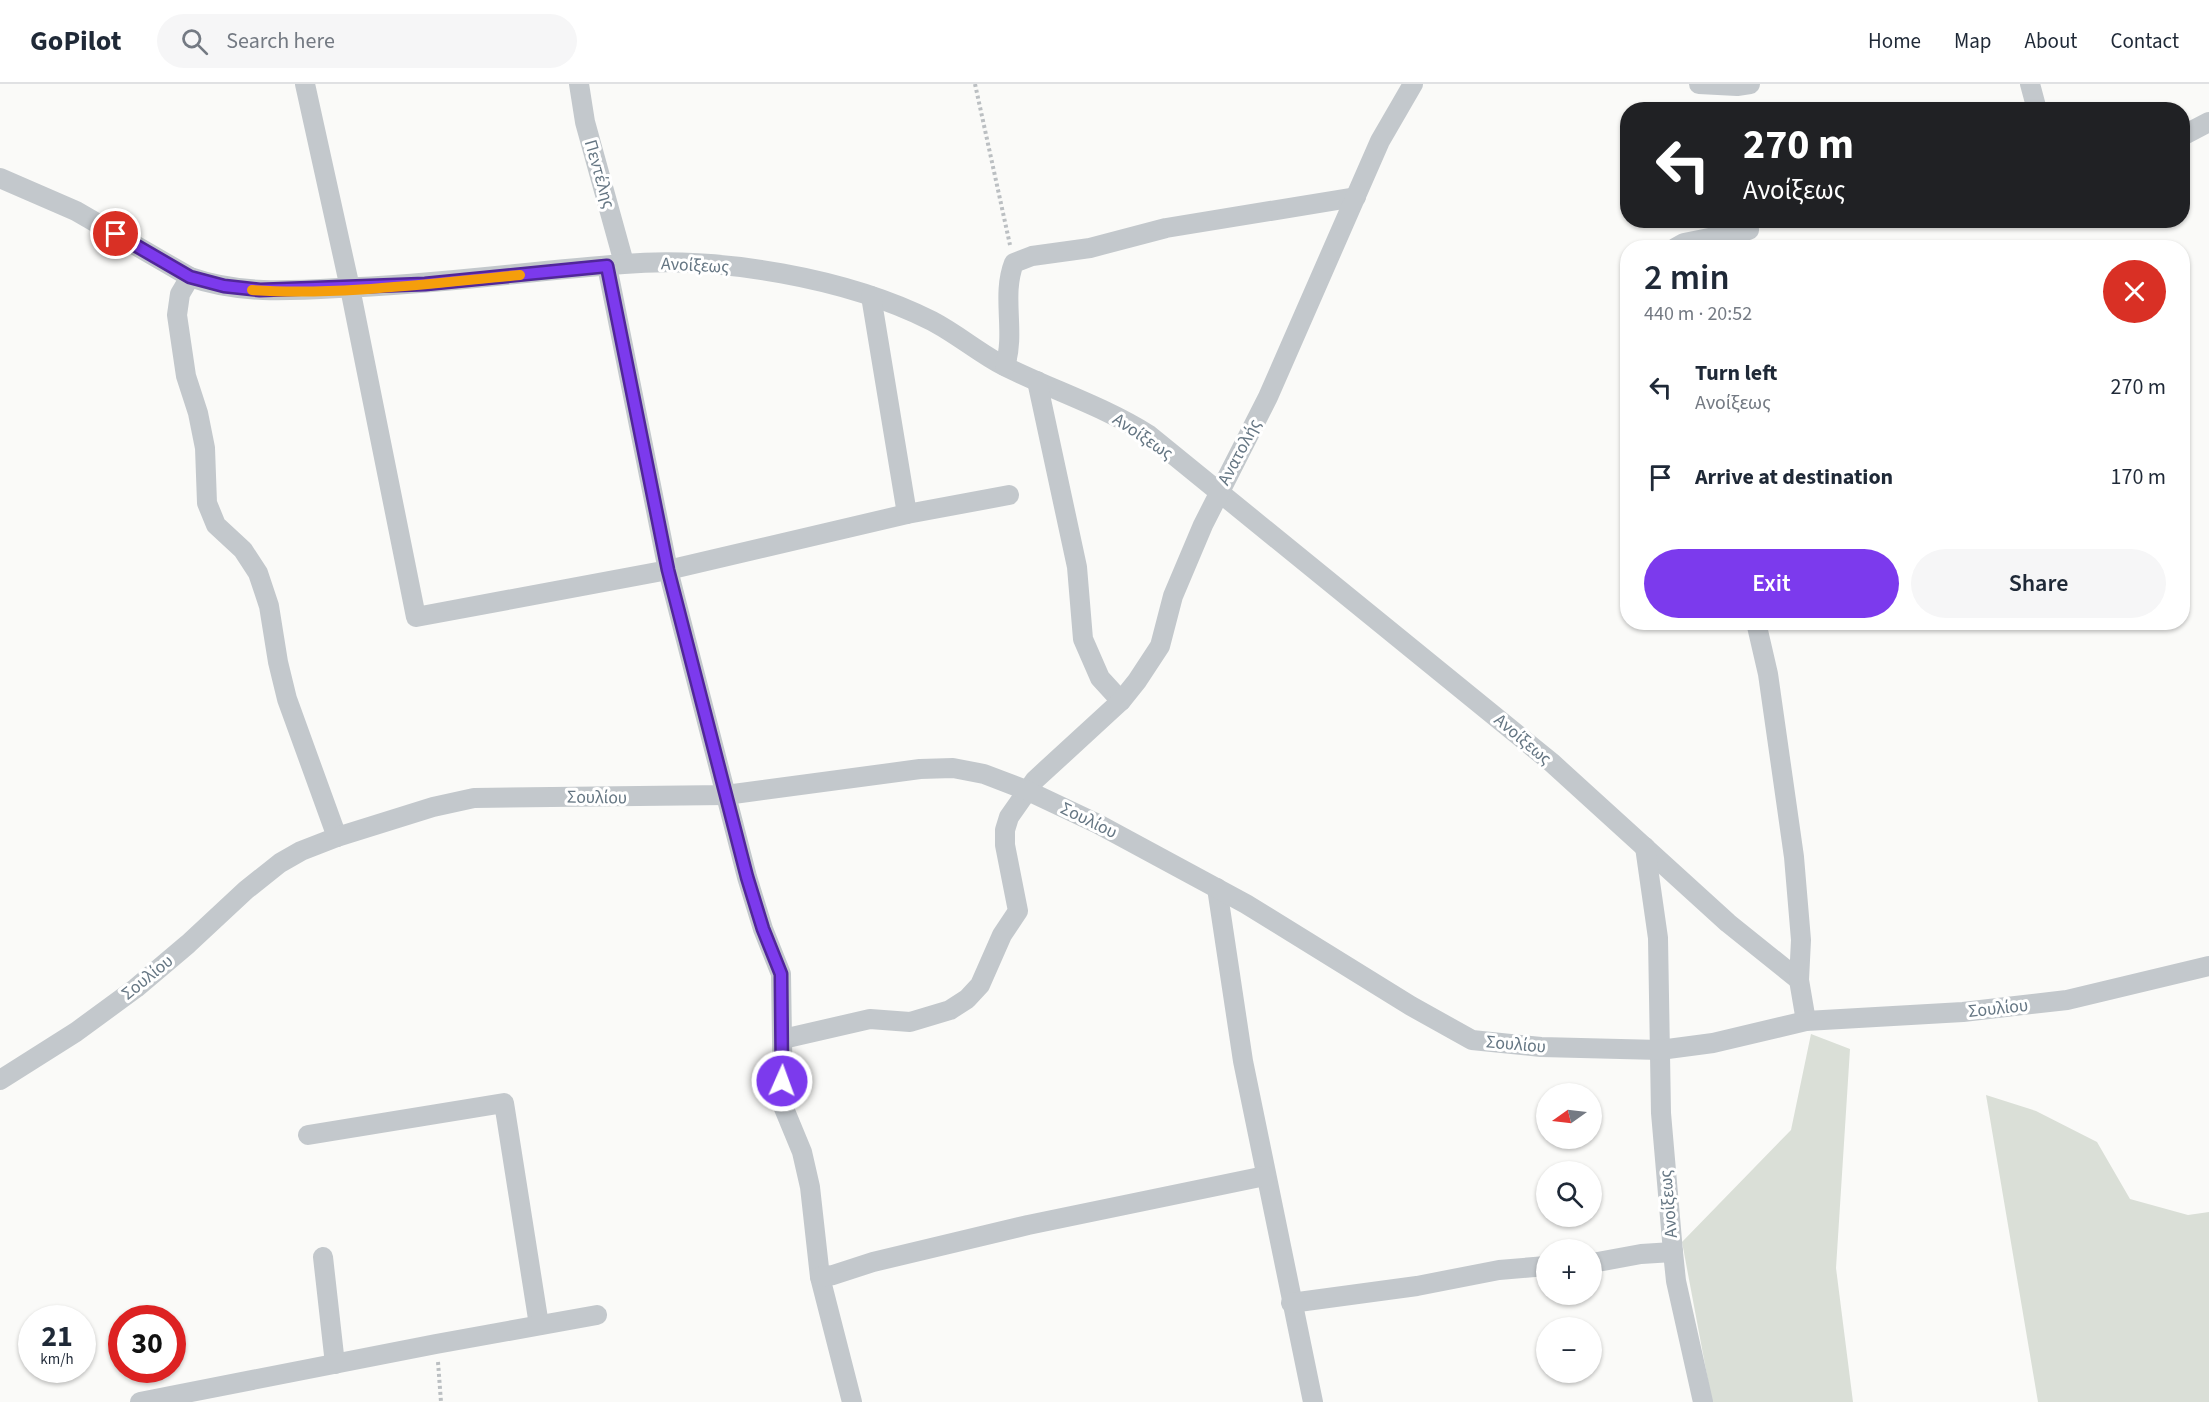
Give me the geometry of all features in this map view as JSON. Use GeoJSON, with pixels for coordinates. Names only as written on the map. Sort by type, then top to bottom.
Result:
{"type":"FeatureCollection","features":[{"type":"Feature","properties":{"kind":"street"},"geometry":{"type":"LineString","coordinates":[[305,84],[350,288],[416,618],[668,570],[907,514],[1009,495]]}},
{"type":"Feature","properties":{"kind":"street","name":"Πεντέλης"},"geometry":{"type":"LineString","coordinates":[[579,84],[616,265],[668,570],[763,929],[781,974],[783,1106],[802,1152],[810,1187],[820,1277],[852,1402]]}},
{"type":"Feature","properties":{"kind":"street","name":"Ανατολής"},"geometry":{"type":"LineString","coordinates":[[783,1039],[870,1019],[917,1021],[950,1010],[974,992],[985,976],[1002,935],[1018,911],[1006,857],[1005,835],[1009,817],[1026,790],[1053,762],[1121,701],[1143,673],[1161,643],[1173,596],[1218,491],[1268,397],[1380,141],[1413,84]]}},
{"type":"Feature","properties":{"kind":"street"},"geometry":{"type":"LineString","coordinates":[[1699,84],[1737,86],[1750,84]]}},
{"type":"Feature","properties":{"kind":"street"},"geometry":{"type":"LineString","coordinates":[[2030,84],[2035,102]]}},
{"type":"Feature","properties":{"kind":"street"},"geometry":{"type":"LineString","coordinates":[[2190,132],[2209,122]]}},
{"type":"Feature","properties":{"kind":"street","name":"Ανοίξεως"},"geometry":{"type":"LineString","coordinates":[[0,178],[76,211],[190,277],[238,289],[288,291],[425,284],[616,265],[688,263],[729,266],[837,286],[872,296],[932,321],[1005,366],[1094,405],[1149,435],[1542,754],[1645,847],[1659,938],[1661,1113],[1672,1252],[1676,1281],[1703,1402]]}},
{"type":"Feature","properties":{"kind":"street"},"geometry":{"type":"LineString","coordinates":[[1005,366],[1011,336],[1008,278],[1014,263],[1032,255],[1090,248],[1166,228],[1356,197]]}},
{"type":"Feature","properties":{"kind":"street"},"geometry":{"type":"LineString","coordinates":[[1699,240],[1749,230]]}},
{"type":"Feature","properties":{"kind":"street"},"geometry":{"type":"LineString","coordinates":[[190,277],[180,294],[177,315],[186,376],[206,448],[207,503],[216,525],[243,550],[258,573],[268,606],[287,699],[337,837]]}},
{"type":"Feature","properties":{"kind":"street"},"geometry":{"type":"LineString","coordinates":[[872,296],[907,514]]}},
{"type":"Feature","properties":{"kind":"street"},"geometry":{"type":"LineString","coordinates":[[1037,381],[1077,567],[1083,639],[1100,678],[1121,701]]}},
{"type":"Feature","properties":{"kind":"street"},"geometry":{"type":"LineString","coordinates":[[1758,630],[1768,674],[1794,856],[1801,940],[1799,980],[1806,1021]]}},
{"type":"Feature","properties":{"kind":"street","name":"Σουλίου"},"geometry":{"type":"LineString","coordinates":[[0,1080],[76,1032],[135,988],[280,863],[301,851],[337,837],[433,807],[474,798],[726,795],[859,776],[940,768],[962,769],[984,774],[1026,790],[1098,824],[1217,888],[1411,1006],[1472,1040],[1541,1047],[1660,1050],[1713,1043],[1806,1021],[1963,1012],[2048,1003],[2088,996],[2209,966]]}},
{"type":"Feature","properties":{"kind":"street"},"geometry":{"type":"LineString","coordinates":[[1645,847],[1728,923],[1799,980]]}},
{"type":"Feature","properties":{"kind":"street"},"geometry":{"type":"LineString","coordinates":[[1217,888],[1243,1061],[1313,1402]]}},
{"type":"Feature","properties":{"kind":"street"},"geometry":{"type":"LineString","coordinates":[[308,1135],[504,1103],[539,1325]]}},
{"type":"Feature","properties":{"kind":"street"},"geometry":{"type":"LineString","coordinates":[[820,1277],[873,1262],[1028,1226],[1265,1176]]}},
{"type":"Feature","properties":{"kind":"street"},"geometry":{"type":"LineString","coordinates":[[1602,1261],[1641,1254],[1672,1252]]}},
{"type":"Feature","properties":{"kind":"street"},"geometry":{"type":"LineString","coordinates":[[323,1257],[335,1364]]}},
{"type":"Feature","properties":{"kind":"street"},"geometry":{"type":"LineString","coordinates":[[1292,1303],[1417,1286],[1499,1270],[1536,1267]]}},
{"type":"Feature","properties":{"kind":"street"},"geometry":{"type":"LineString","coordinates":[[140,1402],[597,1315]]}},
{"type":"Feature","properties":{"kind":"path"},"geometry":{"type":"LineString","coordinates":[[975,84],[1014,263]]}},
{"type":"Feature","properties":{"kind":"path"},"geometry":{"type":"LineString","coordinates":[[436,1344],[441,1402]]}},
{"type":"Feature","properties":{"kind":"shaded area"},"geometry":{"type":"Polygon","coordinates":[[[1811,1034],[1850,1049],[1836,1268],[1853,1402],[1712,1402],[1682,1242],[1791,1130],[1811,1034]]]}},
{"type":"Feature","properties":{"kind":"shaded area"},"geometry":{"type":"Polygon","coordinates":[[[1986,1095],[2036,1111],[2097,1142],[2130,1199],[2188,1215],[2209,1212],[2209,1402],[2038,1402],[1986,1095]]]}},
{"type":"Feature","properties":{"kind":"slow traffic"},"geometry":{"type":"LineString","coordinates":[[252,290],[288,291],[425,284],[520,275]]}},
{"type":"Feature","properties":{"kind":"route"},"geometry":{"type":"LineString","coordinates":[[116,234],[190,277],[238,289],[288,291],[425,284],[607,266],[668,570],[747,877],[763,929],[781,974],[782,1081]]}}]}
